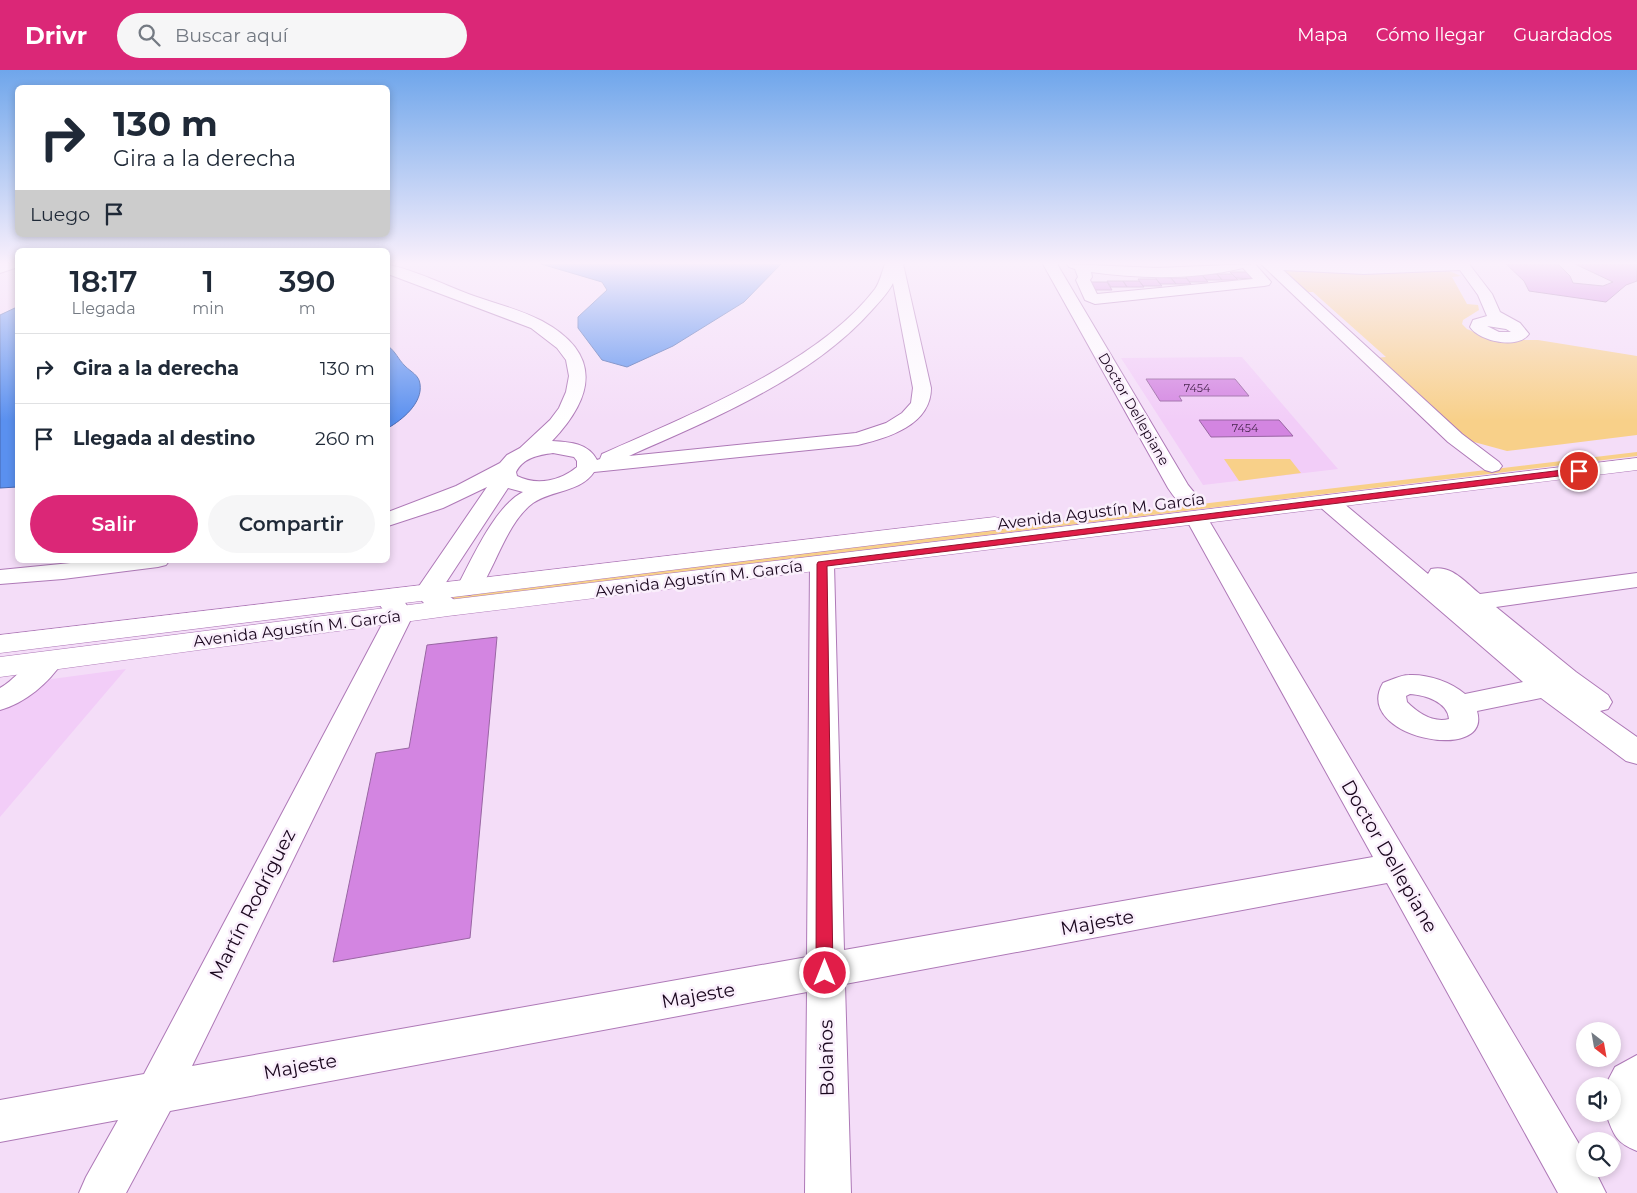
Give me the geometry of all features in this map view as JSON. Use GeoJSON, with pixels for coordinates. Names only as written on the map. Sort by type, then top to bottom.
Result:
{"type":"FeatureCollection","features":[{"type":"Feature","properties":{"kind":"main road","name":"Avenida Agustín M. García"},"geometry":{"type":"LineString","coordinates":[[0,644],[394,606],[448,608],[822,564],[1492,466],[1637,448]]}},
{"type":"Feature","properties":{"kind":"main road","name":"Avenida Agustín M. García"},"geometry":{"type":"LineString","coordinates":[[0,667],[49,661],[394,606],[427,592],[1193,510],[1338,500],[1637,464]]}},
{"type":"Feature","properties":{"kind":"street"},"geometry":{"type":"LineString","coordinates":[[516,316],[534,323],[553,335],[570,354],[577,374],[577,386],[573,400],[559,424],[527,453]]}},
{"type":"Feature","properties":{"kind":"street"},"geometry":{"type":"LineString","coordinates":[[469,587],[508,514],[524,499],[546,488],[573,480],[588,467],[713,409],[774,377],[843,330],[857,316]]}},
{"type":"Feature","properties":{"kind":"street"},"geometry":{"type":"LineString","coordinates":[[588,467],[858,439],[899,424],[912,414],[920,403],[922,388],[907,316]]}},
{"type":"Feature","properties":{"kind":"street","name":"Doctor Dellepiane"},"geometry":{"type":"LineString","coordinates":[[1080,316],[1584,1193]]}},
{"type":"Feature","properties":{"kind":"street"},"geometry":{"type":"LineString","coordinates":[[1324,316],[1455,438],[1492,466]]}},
{"type":"Feature","properties":{"kind":"street"},"geometry":{"type":"LineString","coordinates":[[1488,316],[1477,325],[1486,332],[1500,336],[1521,334],[1514,326]]}},
{"type":"Feature","properties":{"kind":"street"},"geometry":{"type":"LineString","coordinates":[[643,442],[638,449],[638,454],[655,460]]}},
{"type":"Feature","properties":{"kind":"street"},"geometry":{"type":"LineString","coordinates":[[448,608],[427,592],[507,470],[519,456],[540,449],[566,448],[584,455],[588,461],[588,467]]}},
{"type":"Feature","properties":{"kind":"street"},"geometry":{"type":"LineString","coordinates":[[507,470],[515,484],[524,487],[546,488]]}},
{"type":"Feature","properties":{"kind":"street"},"geometry":{"type":"LineString","coordinates":[[390,518],[420,510],[507,470]]}},
{"type":"Feature","properties":{"kind":"street"},"geometry":{"type":"LineString","coordinates":[[1338,500],[1637,753]]}},
{"type":"Feature","properties":{"kind":"street"},"geometry":{"type":"LineString","coordinates":[[455,550],[489,549]]}},
{"type":"Feature","properties":{"kind":"street"},"geometry":{"type":"LineString","coordinates":[[0,577],[63,572],[134,563]]}},
{"type":"Feature","properties":{"kind":"street","name":"Bolaños"},"geometry":{"type":"LineString","coordinates":[[822,564],[828,1193]]}},
{"type":"Feature","properties":{"kind":"street"},"geometry":{"type":"LineString","coordinates":[[1462,604],[1637,580]]}},
{"type":"Feature","properties":{"kind":"street","name":"Martín Rodríguez"},"geometry":{"type":"LineString","coordinates":[[102,1193],[156,1092],[394,606]]}},
{"type":"Feature","properties":{"kind":"street"},"geometry":{"type":"LineString","coordinates":[[0,700],[20,690],[49,661]]}},
{"type":"Feature","properties":{"kind":"street"},"geometry":{"type":"LineString","coordinates":[[1459,705],[1556,683],[1637,731]]}},
{"type":"Feature","properties":{"kind":"street","name":"Majeste"},"geometry":{"type":"LineString","coordinates":[[0,1121],[825,973],[1397,867]]}},
{"type":"Feature","properties":{"kind":"street"},"geometry":{"type":"LineString","coordinates":[[1637,1076],[1627,1082],[1622,1092],[1624,1106],[1637,1130]]}},
{"type":"Feature","properties":{"kind":"shaded area"},"geometry":{"type":"Polygon","coordinates":[[[1340,316],[1469,316],[1463,320],[1462,324],[1467,329],[1481,335],[1516,340],[1538,340],[1637,356],[1637,435],[1507,451],[1463,439],[1375,358],[1386,357],[1340,316]]]}},
{"type":"Feature","properties":{"kind":"shaded area"},"geometry":{"type":"Polygon","coordinates":[[[1242,357],[1338,469],[1203,485],[1121,358],[1242,357]]]}},
{"type":"Feature","properties":{"kind":"shaded area"},"geometry":{"type":"Polygon","coordinates":[[[1637,452],[1637,456],[453,600],[447,594],[1637,452]]]}},
{"type":"Feature","properties":{"kind":"shaded area"},"geometry":{"type":"Polygon","coordinates":[[[1224,459],[1290,459],[1301,473],[1239,481],[1224,459]]]}},
{"type":"Feature","properties":{"kind":"shaded area"},"geometry":{"type":"Polygon","coordinates":[[[126,669],[0,817],[0,686],[126,669]]]}},
{"type":"Feature","properties":{"kind":"water"},"geometry":{"type":"Polygon","coordinates":[[[0,316],[15,316],[15,487],[0,488],[0,316]]]}},
{"type":"Feature","properties":{"kind":"water"},"geometry":{"type":"Polygon","coordinates":[[[721,316],[673,346],[627,367],[602,360],[578,328],[578,317],[721,316]]]}},
{"type":"Feature","properties":{"kind":"water"},"geometry":{"type":"Polygon","coordinates":[[[390,348],[418,378],[420,384],[420,391],[415,404],[390,427],[390,348]]]}},
{"type":"Feature","properties":{"kind":"building"},"geometry":{"type":"Polygon","coordinates":[[[1146,379],[1235,379],[1249,396],[1179,396],[1182,401],[1160,401],[1146,379]]]}},
{"type":"Feature","properties":{"kind":"building"},"geometry":{"type":"Polygon","coordinates":[[[1199,420],[1279,420],[1293,436],[1211,437],[1199,420]]]}},
{"type":"Feature","properties":{"kind":"building"},"geometry":{"type":"Polygon","coordinates":[[[497,637],[470,938],[333,962],[376,753],[409,748],[427,645],[497,637]]]}},
{"type":"Feature","properties":{"kind":"route"},"geometry":{"type":"LineString","coordinates":[[825,973],[822,564],[1579,471]]}}]}
